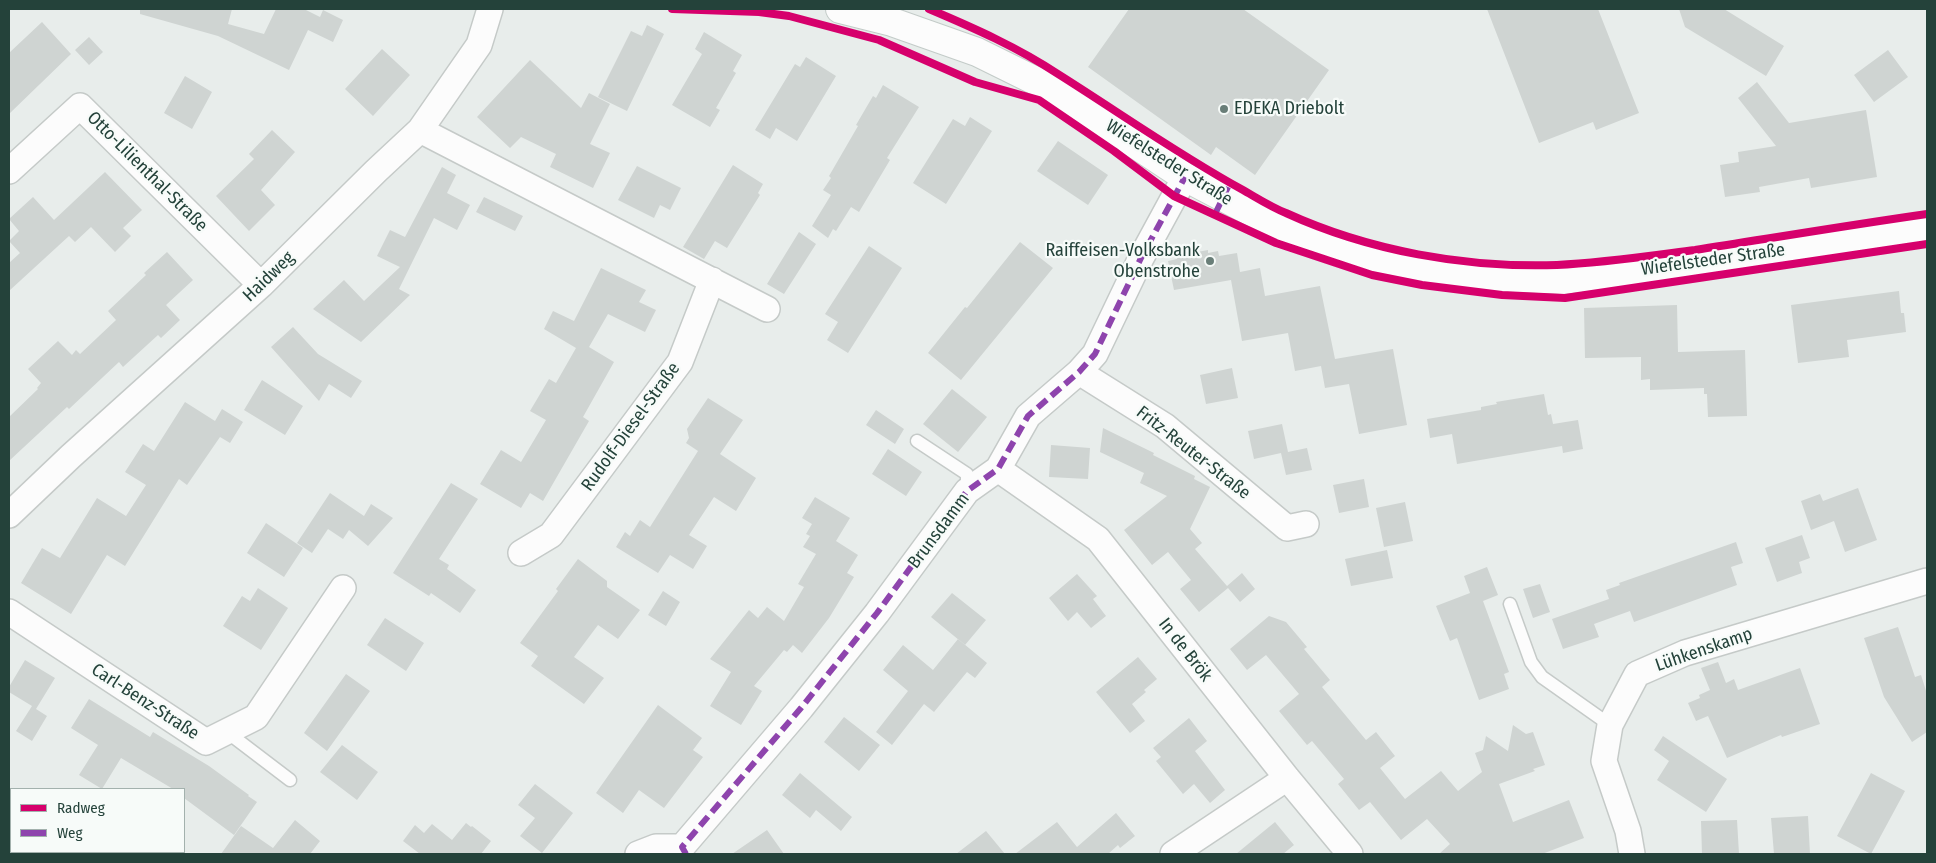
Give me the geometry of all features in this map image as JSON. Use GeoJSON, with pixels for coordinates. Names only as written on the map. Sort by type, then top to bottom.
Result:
{"type":"FeatureCollection","features":[{"type":"Feature","properties":{"kind":"main road","name":"Wiefelsteder Straße"},"geometry":{"type":"LineString","coordinates":[[840,9],[892,22],[977,52],[1050,88],[1184,177],[1282,228],[1348,252],[1417,271],[1470,276],[1562,280],[1657,269],[1927,228]]}},
{"type":"Feature","properties":{"kind":"street","name":"Haidweg"},"geometry":{"type":"LineString","coordinates":[[9,515],[71,456],[261,285],[420,130],[479,44],[490,9]]}},
{"type":"Feature","properties":{"kind":"street","name":"Otto-Lilienthal-Straße"},"geometry":{"type":"LineString","coordinates":[[9,171],[80,106],[261,285]]}},
{"type":"Feature","properties":{"kind":"street"},"geometry":{"type":"LineString","coordinates":[[420,130],[766,309]]}},
{"type":"Feature","properties":{"kind":"street","name":"Brunsdamm"},"geometry":{"type":"LineString","coordinates":[[684,851],[877,613],[967,491],[998,470],[1028,416],[1079,372],[1095,354],[1141,258],[1184,177]]}},
{"type":"Feature","properties":{"kind":"street","name":"Rudolf-Diesel-Straße"},"geometry":{"type":"LineString","coordinates":[[521,553],[551,535],[680,362],[712,280]]}},
{"type":"Feature","properties":{"kind":"street","name":"Fritz-Reuter-Straße"},"geometry":{"type":"LineString","coordinates":[[1079,372],[1165,426],[1287,528],[1306,524]]}},
{"type":"Feature","properties":{"kind":"street","name":"In de Brök"},"geometry":{"type":"LineString","coordinates":[[998,470],[1098,540],[1286,778],[1350,854]]}},
{"type":"Feature","properties":{"kind":"street","name":"Lühkenskamp"},"geometry":{"type":"LineString","coordinates":[[1632,854],[1628,831],[1604,761],[1610,725],[1637,674],[1685,653],[1927,582]]}},
{"type":"Feature","properties":{"kind":"street","name":"Carl-Benz-Straße"},"geometry":{"type":"LineString","coordinates":[[9,612],[206,742],[256,717],[343,588]]}},
{"type":"Feature","properties":{"kind":"street"},"geometry":{"type":"LineString","coordinates":[[1173,854],[1286,778]]}},
{"type":"Feature","properties":{"kind":"street"},"geometry":{"type":"LineString","coordinates":[[638,854],[656,847],[684,851]]}},
{"type":"Feature","properties":{"kind":"lane"},"geometry":{"type":"LineString","coordinates":[[917,440],[967,474],[967,491]]}},
{"type":"Feature","properties":{"kind":"lane"},"geometry":{"type":"LineString","coordinates":[[1510,604],[1531,662],[1542,677],[1610,725]]}},
{"type":"Feature","properties":{"kind":"lane"},"geometry":{"type":"LineString","coordinates":[[226,732],[290,780]]}},
{"type":"Feature","properties":{"kind":"building"},"geometry":{"type":"Polygon","coordinates":[[[140,9],[232,9],[228,24],[264,34],[276,9],[304,9],[320,17],[323,10],[343,20],[333,42],[308,30],[289,70],[218,36],[140,14],[140,9]]]}},
{"type":"Feature","properties":{"kind":"building","name":"EDEKA Driebolt"},"geometry":{"type":"Polygon","coordinates":[[[1129,9],[1243,9],[1329,70],[1255,175],[1216,147],[1211,155],[1088,67],[1129,9]]]}},
{"type":"Feature","properties":{"kind":"building"},"geometry":{"type":"Polygon","coordinates":[[[1487,9],[1598,9],[1639,113],[1596,130],[1593,122],[1539,143],[1487,9]]]}},
{"type":"Feature","properties":{"kind":"building"},"geometry":{"type":"Polygon","coordinates":[[[1679,9],[1724,9],[1784,46],[1766,76],[1685,27],[1679,9]]]}},
{"type":"Feature","properties":{"kind":"building"},"geometry":{"type":"Polygon","coordinates":[[[42,22],[71,54],[9,114],[9,53],[42,22]]]}},
{"type":"Feature","properties":{"kind":"building"},"geometry":{"type":"Polygon","coordinates":[[[647,25],[664,34],[627,111],[598,97],[631,31],[642,36],[647,25]]]}},
{"type":"Feature","properties":{"kind":"building"},"geometry":{"type":"Polygon","coordinates":[[[704,32],[742,55],[733,71],[736,73],[716,108],[720,110],[710,127],[672,105],[702,54],[695,49],[704,32]]]}},
{"type":"Feature","properties":{"kind":"building"},"geometry":{"type":"Polygon","coordinates":[[[89,37],[103,52],[89,65],[75,50],[89,37]]]}},
{"type":"Feature","properties":{"kind":"building"},"geometry":{"type":"Polygon","coordinates":[[[382,49],[410,75],[373,116],[345,89],[382,49]]]}},
{"type":"Feature","properties":{"kind":"building"},"geometry":{"type":"Polygon","coordinates":[[[1888,50],[1908,77],[1874,102],[1854,75],[1888,50]]]}},
{"type":"Feature","properties":{"kind":"building"},"geometry":{"type":"Polygon","coordinates":[[[806,57],[836,76],[797,141],[776,128],[770,139],[755,130],[795,64],[800,67],[806,57]]]}},
{"type":"Feature","properties":{"kind":"building"},"geometry":{"type":"Polygon","coordinates":[[[530,60],[581,108],[589,93],[610,104],[590,144],[610,153],[593,188],[550,167],[556,154],[521,137],[510,148],[477,117],[530,60]]]}},
{"type":"Feature","properties":{"kind":"building"},"geometry":{"type":"Polygon","coordinates":[[[185,76],[212,92],[192,129],[164,113],[185,76]]]}},
{"type":"Feature","properties":{"kind":"building"},"geometry":{"type":"Polygon","coordinates":[[[1757,82],[1789,123],[1866,110],[1877,177],[1811,188],[1809,178],[1759,187],[1760,192],[1725,197],[1720,165],[1739,162],[1738,152],[1776,146],[1738,98],[1757,82]]]}},
{"type":"Feature","properties":{"kind":"building"},"geometry":{"type":"Polygon","coordinates":[[[883,85],[919,107],[887,158],[890,160],[859,212],[851,207],[836,231],[833,229],[828,238],[812,226],[831,195],[823,190],[858,126],[856,125],[873,96],[876,98],[883,85]]]}},
{"type":"Feature","properties":{"kind":"building"},"geometry":{"type":"Polygon","coordinates":[[[970,117],[992,131],[946,204],[913,183],[953,119],[965,126],[970,117]]]}},
{"type":"Feature","properties":{"kind":"building"},"geometry":{"type":"Polygon","coordinates":[[[272,130],[295,152],[261,190],[275,205],[249,231],[216,196],[254,159],[249,154],[272,130]]]}},
{"type":"Feature","properties":{"kind":"building"},"geometry":{"type":"Polygon","coordinates":[[[1058,141],[1108,175],[1088,205],[1037,171],[1058,141]]]}},
{"type":"Feature","properties":{"kind":"building"},"geometry":{"type":"Polygon","coordinates":[[[733,165],[763,184],[758,193],[760,195],[727,248],[715,241],[704,259],[683,247],[733,165]]]}},
{"type":"Feature","properties":{"kind":"building"},"geometry":{"type":"Polygon","coordinates":[[[637,166],[681,188],[670,210],[660,205],[654,218],[618,200],[637,166]]]}},
{"type":"Feature","properties":{"kind":"building"},"geometry":{"type":"Polygon","coordinates":[[[442,167],[456,175],[447,193],[470,205],[457,230],[434,218],[399,289],[410,295],[361,342],[313,309],[344,280],[364,301],[400,267],[377,256],[390,230],[405,237],[442,167]]]}},
{"type":"Feature","properties":{"kind":"building"},"geometry":{"type":"Polygon","coordinates":[[[105,172],[142,210],[123,228],[131,236],[115,252],[91,227],[75,242],[69,236],[9,291],[9,263],[20,253],[9,241],[19,231],[9,219],[33,197],[54,220],[105,172]]]}},
{"type":"Feature","properties":{"kind":"building"},"geometry":{"type":"Polygon","coordinates":[[[484,197],[523,216],[515,231],[476,212],[484,197]]]}},
{"type":"Feature","properties":{"kind":"building"},"geometry":{"type":"Polygon","coordinates":[[[799,232],[816,244],[784,294],[767,284],[799,232]]]}},
{"type":"Feature","properties":{"kind":"building"},"geometry":{"type":"Polygon","coordinates":[[[1020,242],[1053,268],[961,380],[928,353],[1020,242]]]}},
{"type":"Feature","properties":{"kind":"building"},"geometry":{"type":"Polygon","coordinates":[[[869,246],[902,268],[848,353],[827,340],[838,322],[825,314],[869,246]]]}},
{"type":"Feature","properties":{"kind":"building"},"geometry":{"type":"Polygon","coordinates":[[[1208,250],[1208,253],[1218,251],[1219,256],[1237,253],[1240,272],[1260,268],[1265,296],[1320,286],[1335,359],[1393,349],[1407,425],[1359,434],[1349,384],[1325,388],[1321,366],[1295,371],[1288,333],[1242,341],[1231,280],[1174,290],[1168,261],[1177,259],[1176,256],[1208,250]]]}},
{"type":"Feature","properties":{"kind":"building"},"geometry":{"type":"Polygon","coordinates":[[[167,252],[193,280],[166,305],[180,320],[161,338],[158,335],[123,367],[119,362],[9,461],[9,417],[38,389],[41,383],[28,369],[58,341],[72,355],[76,350],[80,354],[116,320],[108,311],[167,252]]]}},
{"type":"Feature","properties":{"kind":"building"},"geometry":{"type":"Polygon","coordinates":[[[601,268],[646,290],[639,302],[656,310],[645,332],[608,314],[589,347],[614,362],[583,417],[589,421],[543,501],[530,493],[521,508],[480,484],[501,450],[521,462],[546,420],[530,411],[549,379],[556,383],[576,348],[544,329],[553,311],[574,321],[601,268]]]}},
{"type":"Feature","properties":{"kind":"building"},"geometry":{"type":"Polygon","coordinates":[[[1899,291],[1901,313],[1904,313],[1906,332],[1847,340],[1849,357],[1798,363],[1791,305],[1899,291]]]}},
{"type":"Feature","properties":{"kind":"building"},"geometry":{"type":"Polygon","coordinates":[[[1677,305],[1678,352],[1745,350],[1747,416],[1708,417],[1707,394],[1704,394],[1704,388],[1650,390],[1650,379],[1641,380],[1641,357],[1585,358],[1584,308],[1677,305]]]}},
{"type":"Feature","properties":{"kind":"building"},"geometry":{"type":"Polygon","coordinates":[[[293,327],[318,354],[362,381],[351,398],[329,384],[319,401],[271,347],[293,327]]]}},
{"type":"Feature","properties":{"kind":"building"},"geometry":{"type":"Polygon","coordinates":[[[1232,368],[1238,398],[1206,404],[1200,375],[1232,368]]]}},
{"type":"Feature","properties":{"kind":"building"},"geometry":{"type":"Polygon","coordinates":[[[262,380],[303,406],[285,435],[244,410],[262,380]]]}},
{"type":"Feature","properties":{"kind":"building"},"geometry":{"type":"Polygon","coordinates":[[[952,389],[987,417],[958,452],[923,424],[952,389]]]}},
{"type":"Feature","properties":{"kind":"building"},"geometry":{"type":"Polygon","coordinates":[[[1544,394],[1548,415],[1551,414],[1553,424],[1578,420],[1583,449],[1563,453],[1562,446],[1457,464],[1452,434],[1430,438],[1427,419],[1481,410],[1481,407],[1497,404],[1496,402],[1544,394]]]}},
{"type":"Feature","properties":{"kind":"building"},"geometry":{"type":"Polygon","coordinates":[[[708,398],[743,420],[720,454],[756,478],[736,511],[714,497],[689,535],[707,546],[693,569],[670,555],[658,573],[616,547],[625,532],[630,536],[640,520],[650,527],[698,451],[686,443],[689,438],[687,429],[708,398]]]}},
{"type":"Feature","properties":{"kind":"building"},"geometry":{"type":"Polygon","coordinates":[[[185,402],[215,421],[222,409],[243,422],[230,443],[220,437],[187,485],[179,479],[125,566],[107,555],[71,614],[21,583],[42,548],[60,558],[97,498],[126,516],[146,485],[125,472],[143,444],[154,451],[185,402]]]}},
{"type":"Feature","properties":{"kind":"building"},"geometry":{"type":"Polygon","coordinates":[[[876,410],[904,429],[895,444],[866,425],[876,410]]]}},
{"type":"Feature","properties":{"kind":"building"},"geometry":{"type":"Polygon","coordinates":[[[1282,424],[1288,452],[1307,448],[1312,470],[1286,475],[1281,453],[1254,459],[1248,431],[1282,424]]]}},
{"type":"Feature","properties":{"kind":"building"},"geometry":{"type":"Polygon","coordinates":[[[1103,428],[1154,453],[1153,455],[1195,476],[1194,479],[1210,487],[1190,529],[1202,543],[1195,549],[1227,586],[1242,573],[1255,589],[1240,602],[1228,588],[1199,612],[1180,589],[1191,580],[1168,552],[1152,565],[1124,530],[1167,496],[1140,483],[1144,473],[1100,452],[1103,428]]]}},
{"type":"Feature","properties":{"kind":"building"},"geometry":{"type":"Polygon","coordinates":[[[1051,445],[1090,448],[1088,479],[1049,477],[1051,445]]]}},
{"type":"Feature","properties":{"kind":"building"},"geometry":{"type":"Polygon","coordinates":[[[888,449],[922,472],[906,496],[872,474],[888,449]]]}},
{"type":"Feature","properties":{"kind":"building"},"geometry":{"type":"Polygon","coordinates":[[[1364,479],[1369,507],[1339,513],[1333,485],[1364,479]]]}},
{"type":"Feature","properties":{"kind":"building"},"geometry":{"type":"Polygon","coordinates":[[[451,483],[478,499],[439,559],[449,565],[447,569],[476,590],[460,613],[431,593],[429,596],[393,573],[451,483]]]}},
{"type":"Feature","properties":{"kind":"building"},"geometry":{"type":"Polygon","coordinates":[[[1858,488],[1877,540],[1845,552],[1834,521],[1811,530],[1801,501],[1820,494],[1823,501],[1858,488]]]}},
{"type":"Feature","properties":{"kind":"building"},"geometry":{"type":"Polygon","coordinates":[[[330,493],[364,516],[371,504],[393,518],[368,546],[349,530],[343,539],[328,529],[312,553],[297,543],[330,493]]]}},
{"type":"Feature","properties":{"kind":"building"},"geometry":{"type":"Polygon","coordinates":[[[815,497],[850,518],[836,541],[858,555],[847,573],[854,577],[829,618],[802,653],[793,645],[787,652],[784,650],[754,686],[762,691],[741,725],[710,706],[731,672],[710,659],[749,610],[758,618],[767,607],[784,621],[804,587],[798,584],[816,554],[803,547],[810,536],[806,534],[812,524],[802,518],[815,497]]]}},
{"type":"Feature","properties":{"kind":"building"},"geometry":{"type":"Polygon","coordinates":[[[1405,502],[1413,541],[1384,547],[1376,508],[1405,502]]]}},
{"type":"Feature","properties":{"kind":"building"},"geometry":{"type":"Polygon","coordinates":[[[266,523],[303,548],[284,577],[247,553],[266,523]]]}},
{"type":"Feature","properties":{"kind":"building"},"geometry":{"type":"Polygon","coordinates":[[[1802,535],[1810,558],[1799,562],[1802,573],[1777,582],[1765,548],[1802,535]]]}},
{"type":"Feature","properties":{"kind":"building"},"geometry":{"type":"Polygon","coordinates":[[[1736,542],[1743,563],[1731,567],[1737,585],[1634,622],[1630,611],[1594,624],[1599,637],[1563,649],[1552,619],[1609,599],[1606,590],[1620,585],[1619,583],[1736,542]]]}},
{"type":"Feature","properties":{"kind":"building"},"geometry":{"type":"Polygon","coordinates":[[[1387,550],[1393,578],[1351,586],[1345,559],[1387,550]]]}},
{"type":"Feature","properties":{"kind":"building"},"geometry":{"type":"Polygon","coordinates":[[[578,559],[607,581],[607,587],[640,610],[618,639],[598,625],[574,657],[604,678],[584,704],[531,666],[538,656],[520,643],[558,591],[556,589],[578,559]]]}},
{"type":"Feature","properties":{"kind":"building"},"geometry":{"type":"Polygon","coordinates":[[[1487,567],[1498,595],[1483,601],[1509,672],[1504,674],[1509,689],[1479,700],[1457,638],[1450,641],[1436,606],[1470,593],[1464,576],[1487,567]]]}},
{"type":"Feature","properties":{"kind":"building"},"geometry":{"type":"Polygon","coordinates":[[[1077,574],[1097,596],[1093,599],[1106,616],[1091,628],[1077,612],[1068,621],[1049,598],[1077,574]]]}},
{"type":"Feature","properties":{"kind":"building"},"geometry":{"type":"Polygon","coordinates":[[[1540,584],[1550,612],[1533,618],[1523,589],[1540,584]]]}},
{"type":"Feature","properties":{"kind":"building"},"geometry":{"type":"Polygon","coordinates":[[[258,588],[288,608],[261,650],[223,626],[242,596],[250,601],[258,588]]]}},
{"type":"Feature","properties":{"kind":"building"},"geometry":{"type":"Polygon","coordinates":[[[663,591],[680,602],[666,626],[648,615],[663,591]]]}},
{"type":"Feature","properties":{"kind":"building"},"geometry":{"type":"Polygon","coordinates":[[[952,593],[986,620],[965,645],[931,617],[952,593]]]}},
{"type":"Feature","properties":{"kind":"building"},"geometry":{"type":"Polygon","coordinates":[[[1269,616],[1286,622],[1307,647],[1304,649],[1330,680],[1322,687],[1366,740],[1376,732],[1395,756],[1380,768],[1405,799],[1441,771],[1458,791],[1482,772],[1475,753],[1483,750],[1486,736],[1508,751],[1513,725],[1526,734],[1533,732],[1545,765],[1533,769],[1535,771],[1499,784],[1513,822],[1569,800],[1584,838],[1542,854],[1439,854],[1450,844],[1427,819],[1401,840],[1370,802],[1359,810],[1338,784],[1344,779],[1312,741],[1307,745],[1279,711],[1299,694],[1266,655],[1247,670],[1230,649],[1269,616]]]}},
{"type":"Feature","properties":{"kind":"building"},"geometry":{"type":"Polygon","coordinates":[[[385,618],[424,643],[406,671],[367,645],[385,618]]]}},
{"type":"Feature","properties":{"kind":"building"},"geometry":{"type":"Polygon","coordinates":[[[1898,627],[1915,677],[1921,675],[1927,694],[1927,732],[1912,742],[1884,697],[1864,638],[1898,627]]]}},
{"type":"Feature","properties":{"kind":"building"},"geometry":{"type":"Polygon","coordinates":[[[958,639],[987,663],[975,678],[967,672],[934,712],[924,704],[892,745],[876,732],[908,691],[883,670],[903,645],[933,670],[958,639]]]}},
{"type":"Feature","properties":{"kind":"building"},"geometry":{"type":"Polygon","coordinates":[[[1138,657],[1157,679],[1132,704],[1145,721],[1130,733],[1096,692],[1138,657]]]}},
{"type":"Feature","properties":{"kind":"building"},"geometry":{"type":"Polygon","coordinates":[[[25,660],[55,678],[36,709],[47,716],[32,741],[16,731],[32,706],[9,692],[9,687],[25,660]]]}},
{"type":"Feature","properties":{"kind":"building"},"geometry":{"type":"Polygon","coordinates":[[[1718,662],[1726,683],[1734,679],[1738,690],[1800,668],[1820,724],[1782,737],[1781,735],[1727,758],[1708,716],[1696,721],[1688,703],[1700,698],[1699,695],[1710,690],[1701,668],[1718,662]]]}},
{"type":"Feature","properties":{"kind":"building"},"geometry":{"type":"Polygon","coordinates":[[[346,674],[370,691],[327,751],[304,733],[346,674]]]}},
{"type":"Feature","properties":{"kind":"building"},"geometry":{"type":"Polygon","coordinates":[[[89,699],[150,737],[153,732],[209,766],[257,802],[234,835],[185,799],[185,788],[171,788],[121,758],[103,788],[100,788],[79,775],[98,745],[71,728],[89,699]]]}},
{"type":"Feature","properties":{"kind":"building"},"geometry":{"type":"Polygon","coordinates":[[[658,705],[702,738],[693,750],[703,757],[664,808],[639,790],[623,813],[596,793],[658,705]]]}},
{"type":"Feature","properties":{"kind":"building"},"geometry":{"type":"Polygon","coordinates":[[[844,717],[880,745],[859,771],[824,742],[844,717]]]}},
{"type":"Feature","properties":{"kind":"building"},"geometry":{"type":"Polygon","coordinates":[[[1189,718],[1207,741],[1195,751],[1225,790],[1210,803],[1194,784],[1183,794],[1156,761],[1161,757],[1153,748],[1189,718]]]}},
{"type":"Feature","properties":{"kind":"building"},"geometry":{"type":"Polygon","coordinates":[[[1663,736],[1727,779],[1706,812],[1657,780],[1669,761],[1654,750],[1663,736]]]}},
{"type":"Feature","properties":{"kind":"building"},"geometry":{"type":"Polygon","coordinates":[[[342,745],[378,772],[357,800],[320,772],[342,745]]]}},
{"type":"Feature","properties":{"kind":"building"},"geometry":{"type":"Polygon","coordinates":[[[800,773],[852,817],[841,831],[816,810],[810,818],[782,795],[800,773]]]}},
{"type":"Feature","properties":{"kind":"building"},"geometry":{"type":"Polygon","coordinates":[[[1871,773],[1905,791],[1871,854],[1837,836],[1871,773]]]}},
{"type":"Feature","properties":{"kind":"building"},"geometry":{"type":"Polygon","coordinates":[[[535,784],[573,813],[542,853],[520,836],[535,818],[518,805],[535,784]]]}},
{"type":"Feature","properties":{"kind":"building"},"geometry":{"type":"Polygon","coordinates":[[[1116,813],[1135,836],[1120,848],[1118,845],[1108,854],[1015,854],[1057,822],[1077,847],[1116,813]]]}},
{"type":"Feature","properties":{"kind":"building"},"geometry":{"type":"Polygon","coordinates":[[[1808,816],[1810,854],[1774,854],[1771,818],[1808,816]]]}},
{"type":"Feature","properties":{"kind":"building"},"geometry":{"type":"Polygon","coordinates":[[[295,820],[320,841],[310,854],[221,854],[241,826],[273,848],[295,820]]]}},
{"type":"Feature","properties":{"kind":"building"},"geometry":{"type":"Polygon","coordinates":[[[1737,820],[1739,854],[1702,854],[1701,821],[1737,820]]]}},
{"type":"Feature","properties":{"kind":"building"},"geometry":{"type":"Polygon","coordinates":[[[1275,822],[1294,845],[1283,854],[1236,854],[1275,822]]]}},
{"type":"Feature","properties":{"kind":"building"},"geometry":{"type":"Polygon","coordinates":[[[466,823],[491,841],[481,854],[420,854],[403,841],[415,825],[424,833],[432,824],[452,840],[466,823]]]}},
{"type":"Feature","properties":{"kind":"building"},"geometry":{"type":"Polygon","coordinates":[[[767,830],[784,854],[732,854],[767,830]]]}},
{"type":"Feature","properties":{"kind":"building"},"geometry":{"type":"Polygon","coordinates":[[[986,831],[1005,854],[956,854],[986,831]]]}},
{"type":"Feature","properties":{"kind":"marked path"},"geometry":{"type":"LineString","coordinates":[[686,854],[682,847],[801,708],[877,613],[967,491],[998,469],[1028,416],[1079,372],[1095,354],[1141,258],[1185,177]]}},
{"type":"Feature","properties":{"kind":"marked path"},"geometry":{"type":"LineString","coordinates":[[1215,214],[1230,183]]}},
{"type":"Feature","properties":{"kind":"cycle path"},"geometry":{"type":"LineString","coordinates":[[672,9],[759,12],[789,16],[879,40],[975,82],[1039,100],[1114,151],[1174,196],[1276,243],[1372,275],[1422,285],[1502,295],[1565,298],[1927,244]]}},
{"type":"Feature","properties":{"kind":"cycle path"},"geometry":{"type":"LineString","coordinates":[[929,9],[1027,55],[1196,163],[1275,208],[1350,238],[1418,254],[1488,263],[1522,265],[1574,264],[1695,250],[1927,214]]}},
{"type":"Feature","properties":{"kind":"place","name":"EDEKA Driebolt"},"geometry":{"type":"Point","coordinates":[1224,109]}},
{"type":"Feature","properties":{"kind":"place","name":"Raiffeisen-Volksbank Obenstrohe"},"geometry":{"type":"Point","coordinates":[1210,261]}}]}
